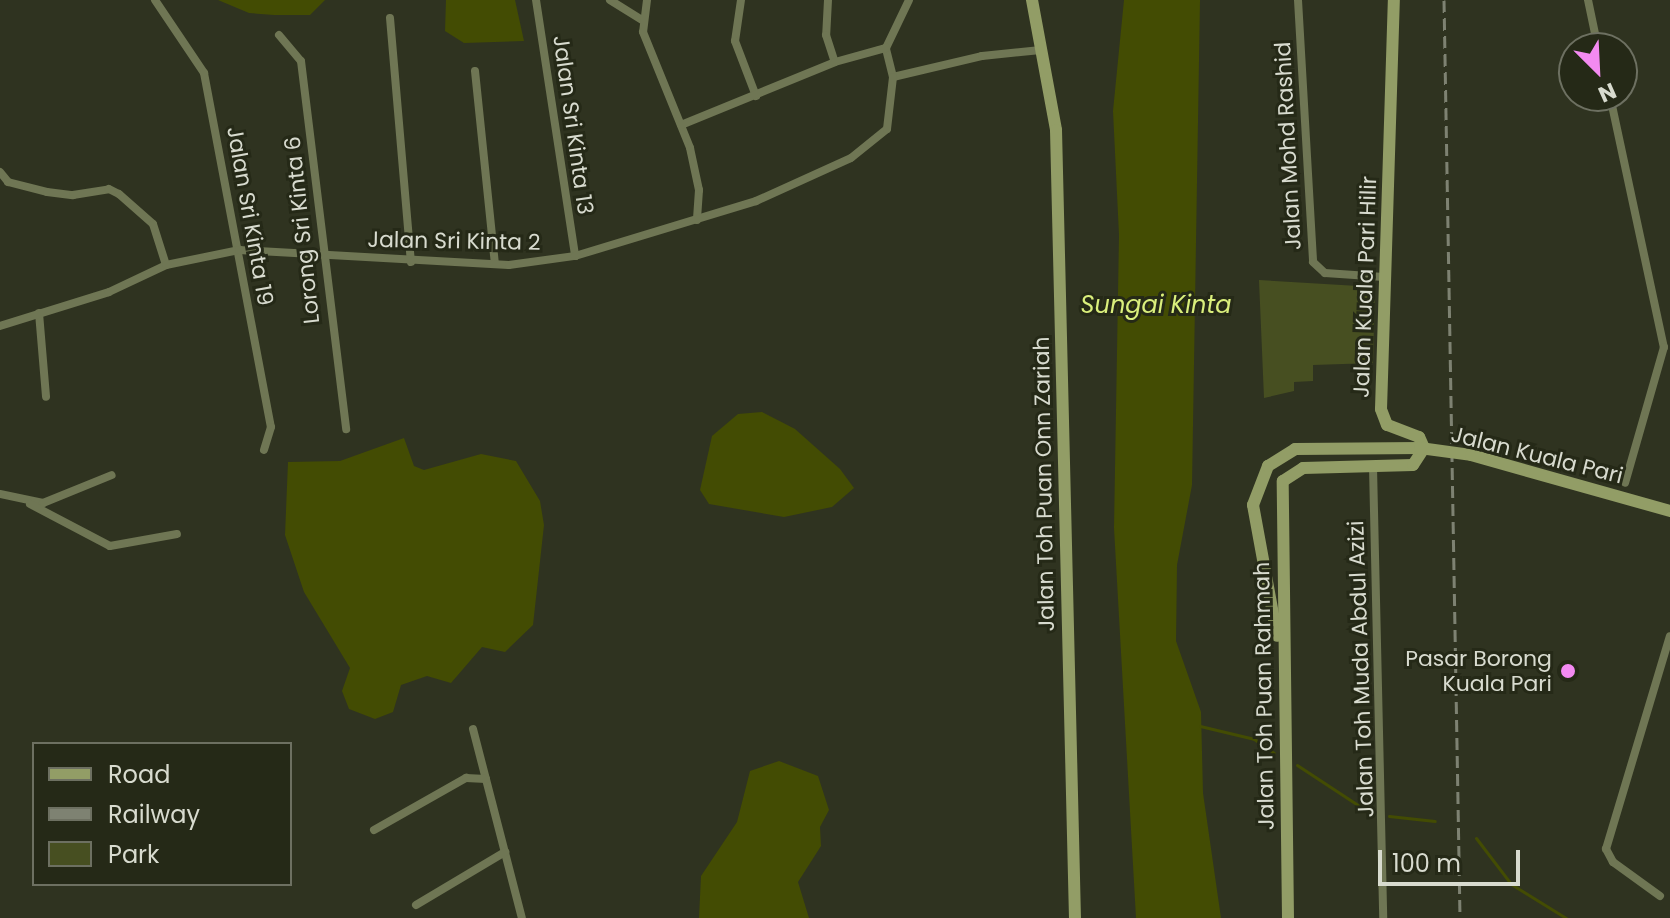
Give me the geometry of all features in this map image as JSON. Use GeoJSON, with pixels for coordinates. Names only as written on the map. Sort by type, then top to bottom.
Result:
{"type":"FeatureCollection","features":[{"type":"Feature","properties":{"kind":"street","name":"Jalan Sri Kinta 19"},"geometry":{"type":"LineString","coordinates":[[155,0],[204,73],[271,427],[264,450]]}},
{"type":"Feature","properties":{"kind":"street","name":"Jalan Sri Kinta 13"},"geometry":{"type":"LineString","coordinates":[[536,0],[575,256]]}},
{"type":"Feature","properties":{"kind":"street"},"geometry":{"type":"LineString","coordinates":[[610,0],[642,20]]}},
{"type":"Feature","properties":{"kind":"street"},"geometry":{"type":"LineString","coordinates":[[647,0],[642,20],[655,69],[681,125],[699,190],[697,220]]}},
{"type":"Feature","properties":{"kind":"street"},"geometry":{"type":"LineString","coordinates":[[741,0],[735,41],[756,96]]}},
{"type":"Feature","properties":{"kind":"street"},"geometry":{"type":"LineString","coordinates":[[828,0],[826,35],[835,62]]}},
{"type":"Feature","properties":{"kind":"street"},"geometry":{"type":"LineString","coordinates":[[681,125],[835,62],[886,48],[909,0]]}},
{"type":"Feature","properties":{"kind":"street","name":"Jalan Toh Puan Onn Zariah"},"geometry":{"type":"LineString","coordinates":[[1032,0],[1056,130],[1075,918]]}},
{"type":"Feature","properties":{"kind":"street","name":"Jalan Mohd Rashid"},"geometry":{"type":"LineString","coordinates":[[1298,0],[1313,262],[1325,273],[1384,277]]}},
{"type":"Feature","properties":{"kind":"street","name":"Jalan Kuala Pari Hilir"},"geometry":{"type":"LineString","coordinates":[[1286,474],[1303,468],[1413,465],[1424,448],[1419,437],[1393,430],[1382,418],[1394,0]]}},
{"type":"Feature","properties":{"kind":"street"},"geometry":{"type":"LineString","coordinates":[[1588,0],[1595,32]]}},
{"type":"Feature","properties":{"kind":"street"},"geometry":{"type":"LineString","coordinates":[[390,18],[411,262]]}},
{"type":"Feature","properties":{"kind":"street","name":"Lorong Sri Kinta 6"},"geometry":{"type":"LineString","coordinates":[[279,35],[301,61],[346,429]]}},
{"type":"Feature","properties":{"kind":"street","name":"Jalan Sri Kinta 2"},"geometry":{"type":"LineString","coordinates":[[0,326],[109,292],[166,265],[239,250],[411,262],[495,264],[575,256],[697,220],[822,174],[874,143],[892,115],[893,77],[886,48]]}},
{"type":"Feature","properties":{"kind":"street"},"geometry":{"type":"LineString","coordinates":[[893,77],[982,56],[1041,50]]}},
{"type":"Feature","properties":{"kind":"street"},"geometry":{"type":"LineString","coordinates":[[475,71],[495,264]]}},
{"type":"Feature","properties":{"kind":"street"},"geometry":{"type":"LineString","coordinates":[[1613,112],[1664,347],[1625,483]]}},
{"type":"Feature","properties":{"kind":"street"},"geometry":{"type":"LineString","coordinates":[[0,172],[8,182],[47,192],[73,195],[109,189],[119,194],[148,216],[166,265]]}},
{"type":"Feature","properties":{"kind":"street"},"geometry":{"type":"LineString","coordinates":[[39,313],[46,397]]}},
{"type":"Feature","properties":{"kind":"street","name":"Jalan Kuala Pari"},"geometry":{"type":"LineString","coordinates":[[1253,512],[1268,466],[1295,449],[1420,448],[1471,455],[1670,511]]}},
{"type":"Feature","properties":{"kind":"street","name":"Jalan Toh Muda Abdul Azizi"},"geometry":{"type":"LineString","coordinates":[[1373,467],[1383,918]]}},
{"type":"Feature","properties":{"kind":"street","name":"Jalan Toh Puan Rahmah"},"geometry":{"type":"LineString","coordinates":[[1286,474],[1282,522],[1288,918]]}},
{"type":"Feature","properties":{"kind":"street"},"geometry":{"type":"LineString","coordinates":[[30,504],[52,501],[112,475]]}},
{"type":"Feature","properties":{"kind":"street"},"geometry":{"type":"LineString","coordinates":[[0,494],[30,504],[110,546],[177,534]]}},
{"type":"Feature","properties":{"kind":"street"},"geometry":{"type":"LineString","coordinates":[[1253,512],[1282,522]]}},
{"type":"Feature","properties":{"kind":"street"},"geometry":{"type":"LineString","coordinates":[[1253,512],[1283,666]]}},
{"type":"Feature","properties":{"kind":"street"},"geometry":{"type":"LineString","coordinates":[[1660,896],[1613,862],[1606,849],[1670,636]]}},
{"type":"Feature","properties":{"kind":"street"},"geometry":{"type":"LineString","coordinates":[[473,729],[522,918]]}},
{"type":"Feature","properties":{"kind":"street"},"geometry":{"type":"LineString","coordinates":[[374,830],[466,778],[486,779]]}},
{"type":"Feature","properties":{"kind":"street"},"geometry":{"type":"LineString","coordinates":[[416,905],[505,852]]}},
{"type":"Feature","properties":{"kind":"green space"},"geometry":{"type":"Polygon","coordinates":[[[1259,280],[1375,287],[1373,363],[1313,365],[1313,381],[1294,382],[1294,391],[1264,398],[1259,280]]]}},
{"type":"Feature","properties":{"kind":"water"},"geometry":{"type":"Polygon","coordinates":[[[218,0],[325,0],[310,15],[274,15],[249,13],[218,0]]]}},
{"type":"Feature","properties":{"kind":"water"},"geometry":{"type":"Polygon","coordinates":[[[446,0],[515,0],[524,41],[464,43],[445,31],[446,0]]]}},
{"type":"Feature","properties":{"kind":"water","name":"Sungai Kinta"},"geometry":{"type":"Polygon","coordinates":[[[1124,0],[1200,0],[1192,485],[1177,565],[1176,641],[1201,712],[1203,793],[1221,918],[1136,918],[1114,528],[1119,235],[1113,111],[1124,0]]]}},
{"type":"Feature","properties":{"kind":"water"},"geometry":{"type":"Polygon","coordinates":[[[762,412],[795,429],[840,469],[854,488],[832,507],[784,517],[709,504],[700,490],[712,436],[738,414],[762,412]]]}},
{"type":"Feature","properties":{"kind":"water"},"geometry":{"type":"Polygon","coordinates":[[[404,438],[414,466],[424,470],[481,454],[516,461],[540,501],[544,525],[533,625],[505,652],[482,647],[451,683],[427,676],[401,685],[393,712],[375,719],[349,709],[342,691],[350,668],[304,592],[285,535],[288,462],[340,461],[404,438]]]}},
{"type":"Feature","properties":{"kind":"water"},"geometry":{"type":"Polygon","coordinates":[[[779,761],[818,776],[829,810],[820,827],[821,846],[798,882],[809,918],[699,918],[701,876],[737,822],[750,771],[779,761]]]}},
{"type":"Feature","properties":{"kind":"waterway"},"geometry":{"type":"LineString","coordinates":[[1200,726],[1254,739],[1274,753]]}},
{"type":"Feature","properties":{"kind":"waterway"},"geometry":{"type":"LineString","coordinates":[[1297,765],[1373,815]]}},
{"type":"Feature","properties":{"kind":"waterway"},"geometry":{"type":"LineString","coordinates":[[1389,816],[1435,821]]}},
{"type":"Feature","properties":{"kind":"waterway"},"geometry":{"type":"LineString","coordinates":[[1476,838],[1511,884],[1566,918]]}},
{"type":"Feature","properties":{"kind":"railway"},"geometry":{"type":"LineString","coordinates":[[1444,0],[1460,918]]}},
{"type":"Feature","properties":{"kind":"place","name":"Pasar Borong Kuala Pari"},"geometry":{"type":"Point","coordinates":[1568,671]}}]}
